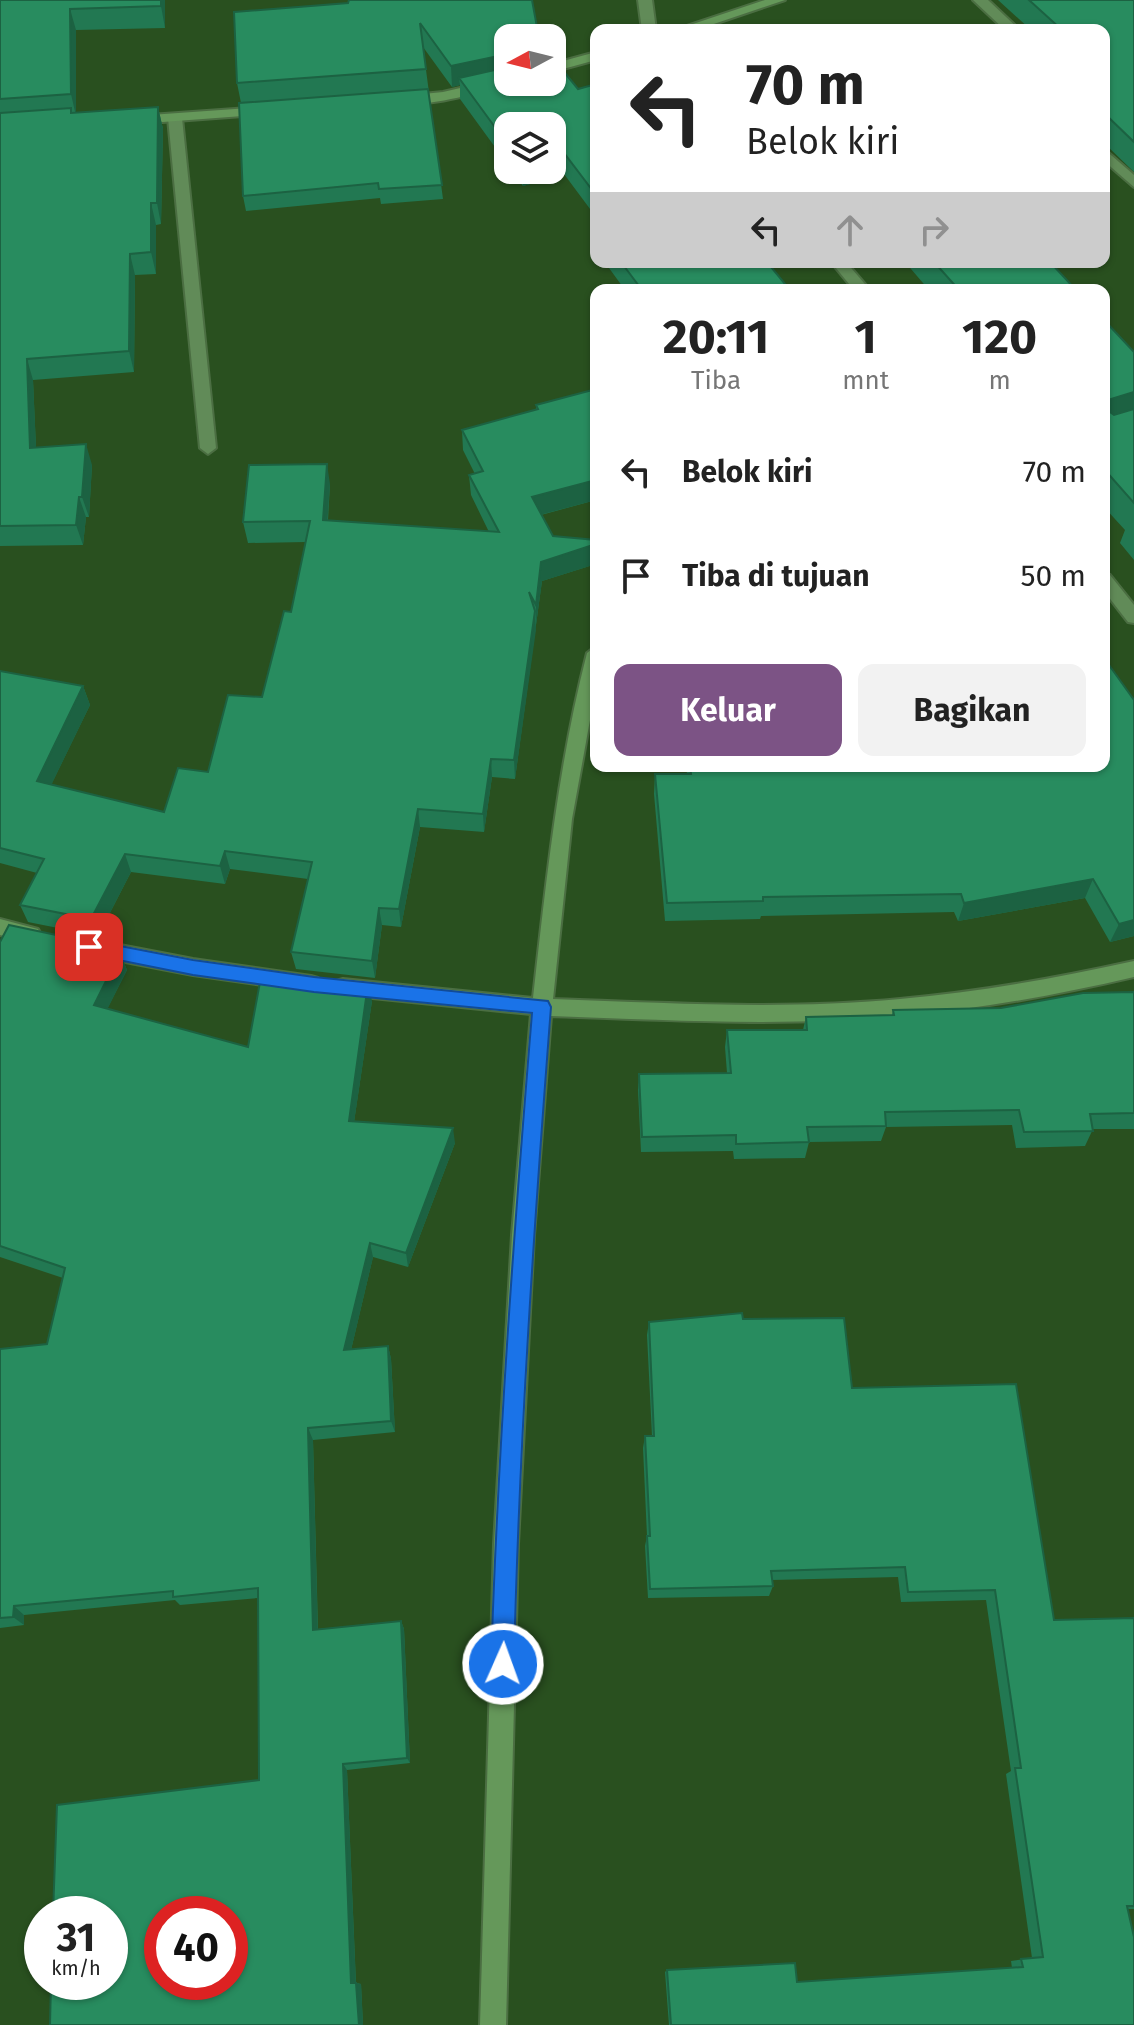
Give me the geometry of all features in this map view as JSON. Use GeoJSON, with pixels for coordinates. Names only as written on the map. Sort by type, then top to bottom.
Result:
{"type":"FeatureCollection","features":[{"type":"Feature","properties":{"kind":"street"},"geometry":{"type":"LineString","coordinates":[[645,0],[648,24]]}},
{"type":"Feature","properties":{"kind":"street"},"geometry":{"type":"LineString","coordinates":[[701,24],[778,0]]}},
{"type":"Feature","properties":{"kind":"street"},"geometry":{"type":"LineString","coordinates":[[980,0],[1006,24]]}},
{"type":"Feature","properties":{"kind":"street"},"geometry":{"type":"LineString","coordinates":[[566,64],[590,58]]}},
{"type":"Feature","properties":{"kind":"street"},"geometry":{"type":"LineString","coordinates":[[387,101],[443,96],[494,84]]}},
{"type":"Feature","properties":{"kind":"street"},"geometry":{"type":"LineString","coordinates":[[128,121],[279,109]]}},
{"type":"Feature","properties":{"kind":"street"},"geometry":{"type":"LineString","coordinates":[[175,118],[208,448]]}},
{"type":"Feature","properties":{"kind":"street"},"geometry":{"type":"LineString","coordinates":[[1110,159],[1134,183]]}},
{"type":"Feature","properties":{"kind":"street"},"geometry":{"type":"LineString","coordinates":[[843,268],[857,284]]}},
{"type":"Feature","properties":{"kind":"street"},"geometry":{"type":"LineString","coordinates":[[1110,587],[1134,617]]}},
{"type":"Feature","properties":{"kind":"street"},"geometry":{"type":"LineString","coordinates":[[493,2025],[506,1544],[523,1235],[542,1007],[565,805],[579,719],[590,676]]}},
{"type":"Feature","properties":{"kind":"street"},"geometry":{"type":"LineString","coordinates":[[0,927],[51,939]]}},
{"type":"Feature","properties":{"kind":"street"},"geometry":{"type":"LineString","coordinates":[[78,945],[193,967],[314,985],[542,1007],[726,1014],[898,1008],[1047,989],[1134,969]]}},
{"type":"Feature","properties":{"kind":"building"},"geometry":{"type":"Polygon","coordinates":[[[0,0],[161,0],[161,6],[70,9],[71,94],[0,99],[0,0]]]}},
{"type":"Feature","properties":{"kind":"building"},"geometry":{"type":"Polygon","coordinates":[[[349,0],[532,0],[536,24],[494,24],[494,57],[451,66],[420,23],[426,69],[237,83],[234,12],[348,3],[349,0]]]}},
{"type":"Feature","properties":{"kind":"building"},"geometry":{"type":"Polygon","coordinates":[[[1029,0],[1134,0],[1134,142],[1110,119],[1110,24],[1055,24],[1029,0]]]}},
{"type":"Feature","properties":{"kind":"building"},"geometry":{"type":"Polygon","coordinates":[[[494,70],[494,96],[566,96],[566,74],[578,89],[590,86],[590,187],[566,156],[566,112],[494,112],[494,126],[459,78],[494,70]]]}},
{"type":"Feature","properties":{"kind":"building"},"geometry":{"type":"Polygon","coordinates":[[[428,89],[442,185],[379,189],[378,183],[243,196],[239,103],[428,89]]]}},
{"type":"Feature","properties":{"kind":"building"},"geometry":{"type":"Polygon","coordinates":[[[158,107],[157,203],[151,203],[151,252],[130,254],[129,351],[27,359],[30,448],[86,444],[82,497],[79,497],[76,525],[0,526],[0,113],[71,108],[71,113],[158,107]]]}},
{"type":"Feature","properties":{"kind":"building"},"geometry":{"type":"Polygon","coordinates":[[[626,268],[772,268],[785,284],[638,284],[626,268]]]}},
{"type":"Feature","properties":{"kind":"building"},"geometry":{"type":"Polygon","coordinates":[[[939,268],[1056,268],[1070,284],[954,284],[939,268]]]}},
{"type":"Feature","properties":{"kind":"building"},"geometry":{"type":"Polygon","coordinates":[[[1110,326],[1134,352],[1134,392],[1111,399],[1110,412],[1110,326]]]}},
{"type":"Feature","properties":{"kind":"building"},"geometry":{"type":"Polygon","coordinates":[[[590,391],[590,482],[532,497],[553,536],[590,539],[590,546],[541,562],[536,605],[529,592],[535,611],[514,760],[491,759],[483,814],[418,809],[399,909],[379,908],[372,961],[291,952],[312,862],[225,851],[220,866],[125,854],[91,919],[20,905],[44,859],[0,848],[0,671],[83,686],[37,781],[164,812],[178,768],[208,772],[228,695],[262,697],[284,611],[291,612],[310,521],[243,522],[249,465],[327,464],[323,520],[499,532],[469,475],[483,471],[462,430],[538,409],[536,405],[590,391]]]}},
{"type":"Feature","properties":{"kind":"building"},"geometry":{"type":"Polygon","coordinates":[[[1134,409],[1134,503],[1110,476],[1110,412],[1114,415],[1134,409]]]}},
{"type":"Feature","properties":{"kind":"building"},"geometry":{"type":"Polygon","coordinates":[[[1110,666],[1134,700],[1134,920],[1119,924],[1093,879],[964,903],[961,894],[763,897],[763,901],[667,903],[655,774],[1110,772],[1110,666]]]}},
{"type":"Feature","properties":{"kind":"building"},"geometry":{"type":"Polygon","coordinates":[[[9,925],[80,940],[120,953],[94,1005],[248,1047],[260,982],[284,983],[286,974],[368,984],[349,1121],[453,1128],[406,1253],[370,1243],[344,1350],[388,1346],[391,1421],[308,1428],[313,1630],[401,1621],[407,1758],[343,1764],[351,1983],[356,1983],[359,2025],[50,2025],[51,2000],[128,2000],[128,1896],[54,1896],[57,1805],[259,1780],[258,1588],[173,1597],[173,1591],[14,1606],[13,1617],[0,1618],[0,1349],[47,1344],[65,1268],[0,1246],[0,942],[9,925]]]}},
{"type":"Feature","properties":{"kind":"building"},"geometry":{"type":"Polygon","coordinates":[[[1134,992],[1134,1113],[1090,1114],[1093,1131],[1024,1132],[1019,1110],[885,1112],[886,1126],[807,1127],[809,1142],[736,1144],[736,1135],[642,1137],[639,1074],[731,1073],[727,1030],[807,1030],[806,1017],[894,1015],[893,1010],[1001,1008],[1083,993],[1134,992]]]}},
{"type":"Feature","properties":{"kind":"building"},"geometry":{"type":"Polygon","coordinates":[[[742,1313],[743,1319],[844,1318],[852,1388],[1016,1384],[1054,1620],[1134,1618],[1134,1906],[1127,1906],[1134,1937],[1134,2025],[671,2025],[667,1970],[795,1963],[797,1982],[1023,1967],[1021,1959],[1043,1957],[1015,1768],[1021,1768],[995,1590],[908,1592],[905,1567],[771,1571],[773,1586],[650,1589],[645,1436],[654,1436],[649,1322],[742,1313]]]}},
{"type":"Feature","properties":{"kind":"route"},"geometry":{"type":"LineString","coordinates":[[89,947],[193,967],[314,985],[542,1007],[523,1235],[506,1544],[503,1664]]}}]}
